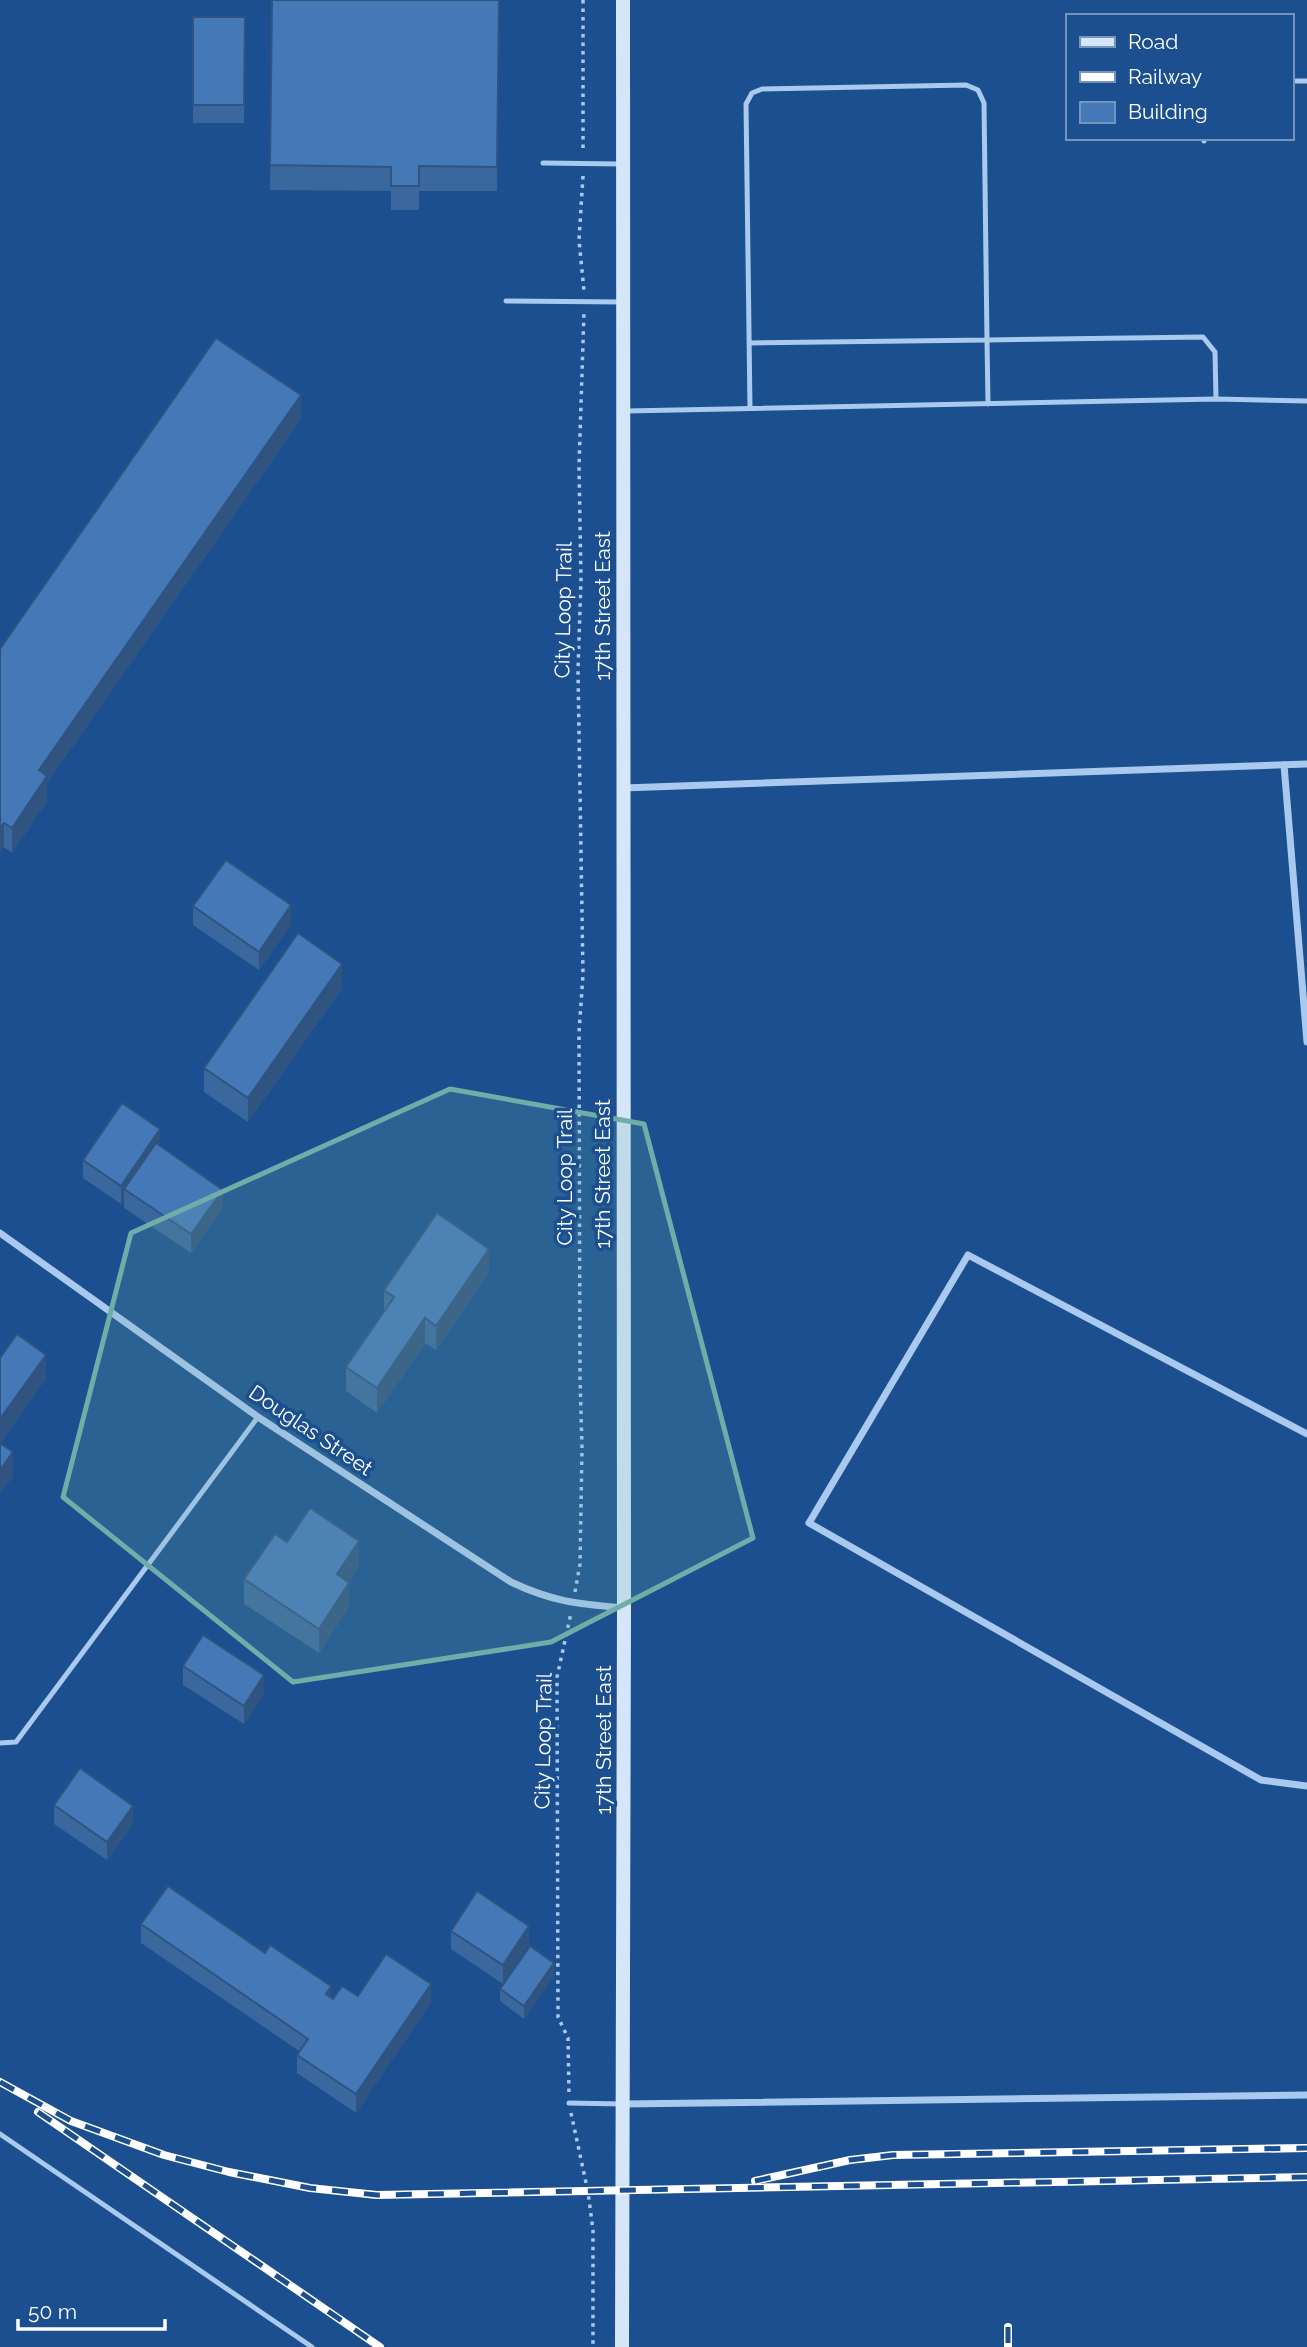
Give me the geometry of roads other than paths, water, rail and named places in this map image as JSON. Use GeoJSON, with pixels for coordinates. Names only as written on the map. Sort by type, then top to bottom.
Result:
{"type":"FeatureCollection","features":[{"type":"Feature","properties":{"kind":"main road","name":"17th Street East"},"geometry":{"type":"LineString","coordinates":[[622,2347],[623,0]]}},
{"type":"Feature","properties":{"kind":"street"},"geometry":{"type":"LineString","coordinates":[[623,788],[1307,764]]}},
{"type":"Feature","properties":{"kind":"street"},"geometry":{"type":"LineString","coordinates":[[1284,765],[1307,1042]]}},
{"type":"Feature","properties":{"kind":"street","name":"Douglas Street"},"geometry":{"type":"LineString","coordinates":[[0,1233],[258,1416],[511,1582],[540,1596],[574,1604],[624,1608]]}},
{"type":"Feature","properties":{"kind":"street"},"geometry":{"type":"LineString","coordinates":[[1307,1433],[968,1255],[809,1523],[1261,1780],[1307,1786]]}},
{"type":"Feature","properties":{"kind":"street"},"geometry":{"type":"LineString","coordinates":[[623,2104],[1307,2095]]}},
{"type":"Feature","properties":{"kind":"lane"},"geometry":{"type":"LineString","coordinates":[[750,408],[746,104],[752,93],[762,89],[966,85],[978,90],[984,103],[988,404]]}},
{"type":"Feature","properties":{"kind":"lane"},"geometry":{"type":"LineString","coordinates":[[543,163],[623,164]]}},
{"type":"Feature","properties":{"kind":"lane"},"geometry":{"type":"LineString","coordinates":[[506,302],[623,302]]}},
{"type":"Feature","properties":{"kind":"lane"},"geometry":{"type":"LineString","coordinates":[[749,343],[1203,337],[1216,352],[1216,400]]}},
{"type":"Feature","properties":{"kind":"lane"},"geometry":{"type":"LineString","coordinates":[[623,411],[1216,400],[1307,401]]}},
{"type":"Feature","properties":{"kind":"lane"},"geometry":{"type":"LineString","coordinates":[[0,1743],[16,1742],[258,1416]]}},
{"type":"Feature","properties":{"kind":"lane"},"geometry":{"type":"LineString","coordinates":[[569,2103],[623,2104]]}},
{"type":"Feature","properties":{"kind":"lane"},"geometry":{"type":"LineString","coordinates":[[0,2134],[312,2347]]}},
{"type":"Feature","properties":{"kind":"railway"},"geometry":{"type":"LineString","coordinates":[[0,2082],[71,2121],[164,2155],[229,2172],[310,2188],[377,2195],[1307,2177]]}},
{"type":"Feature","properties":{"kind":"railway"},"geometry":{"type":"LineString","coordinates":[[38,2112],[380,2347]]}},
{"type":"Feature","properties":{"kind":"railway"},"geometry":{"type":"LineString","coordinates":[[755,2181],[850,2160],[893,2155],[1307,2148]]}},
{"type":"Feature","properties":{"kind":"railway"},"geometry":{"type":"LineString","coordinates":[[1008,2327],[1008,2347]]}}]}
